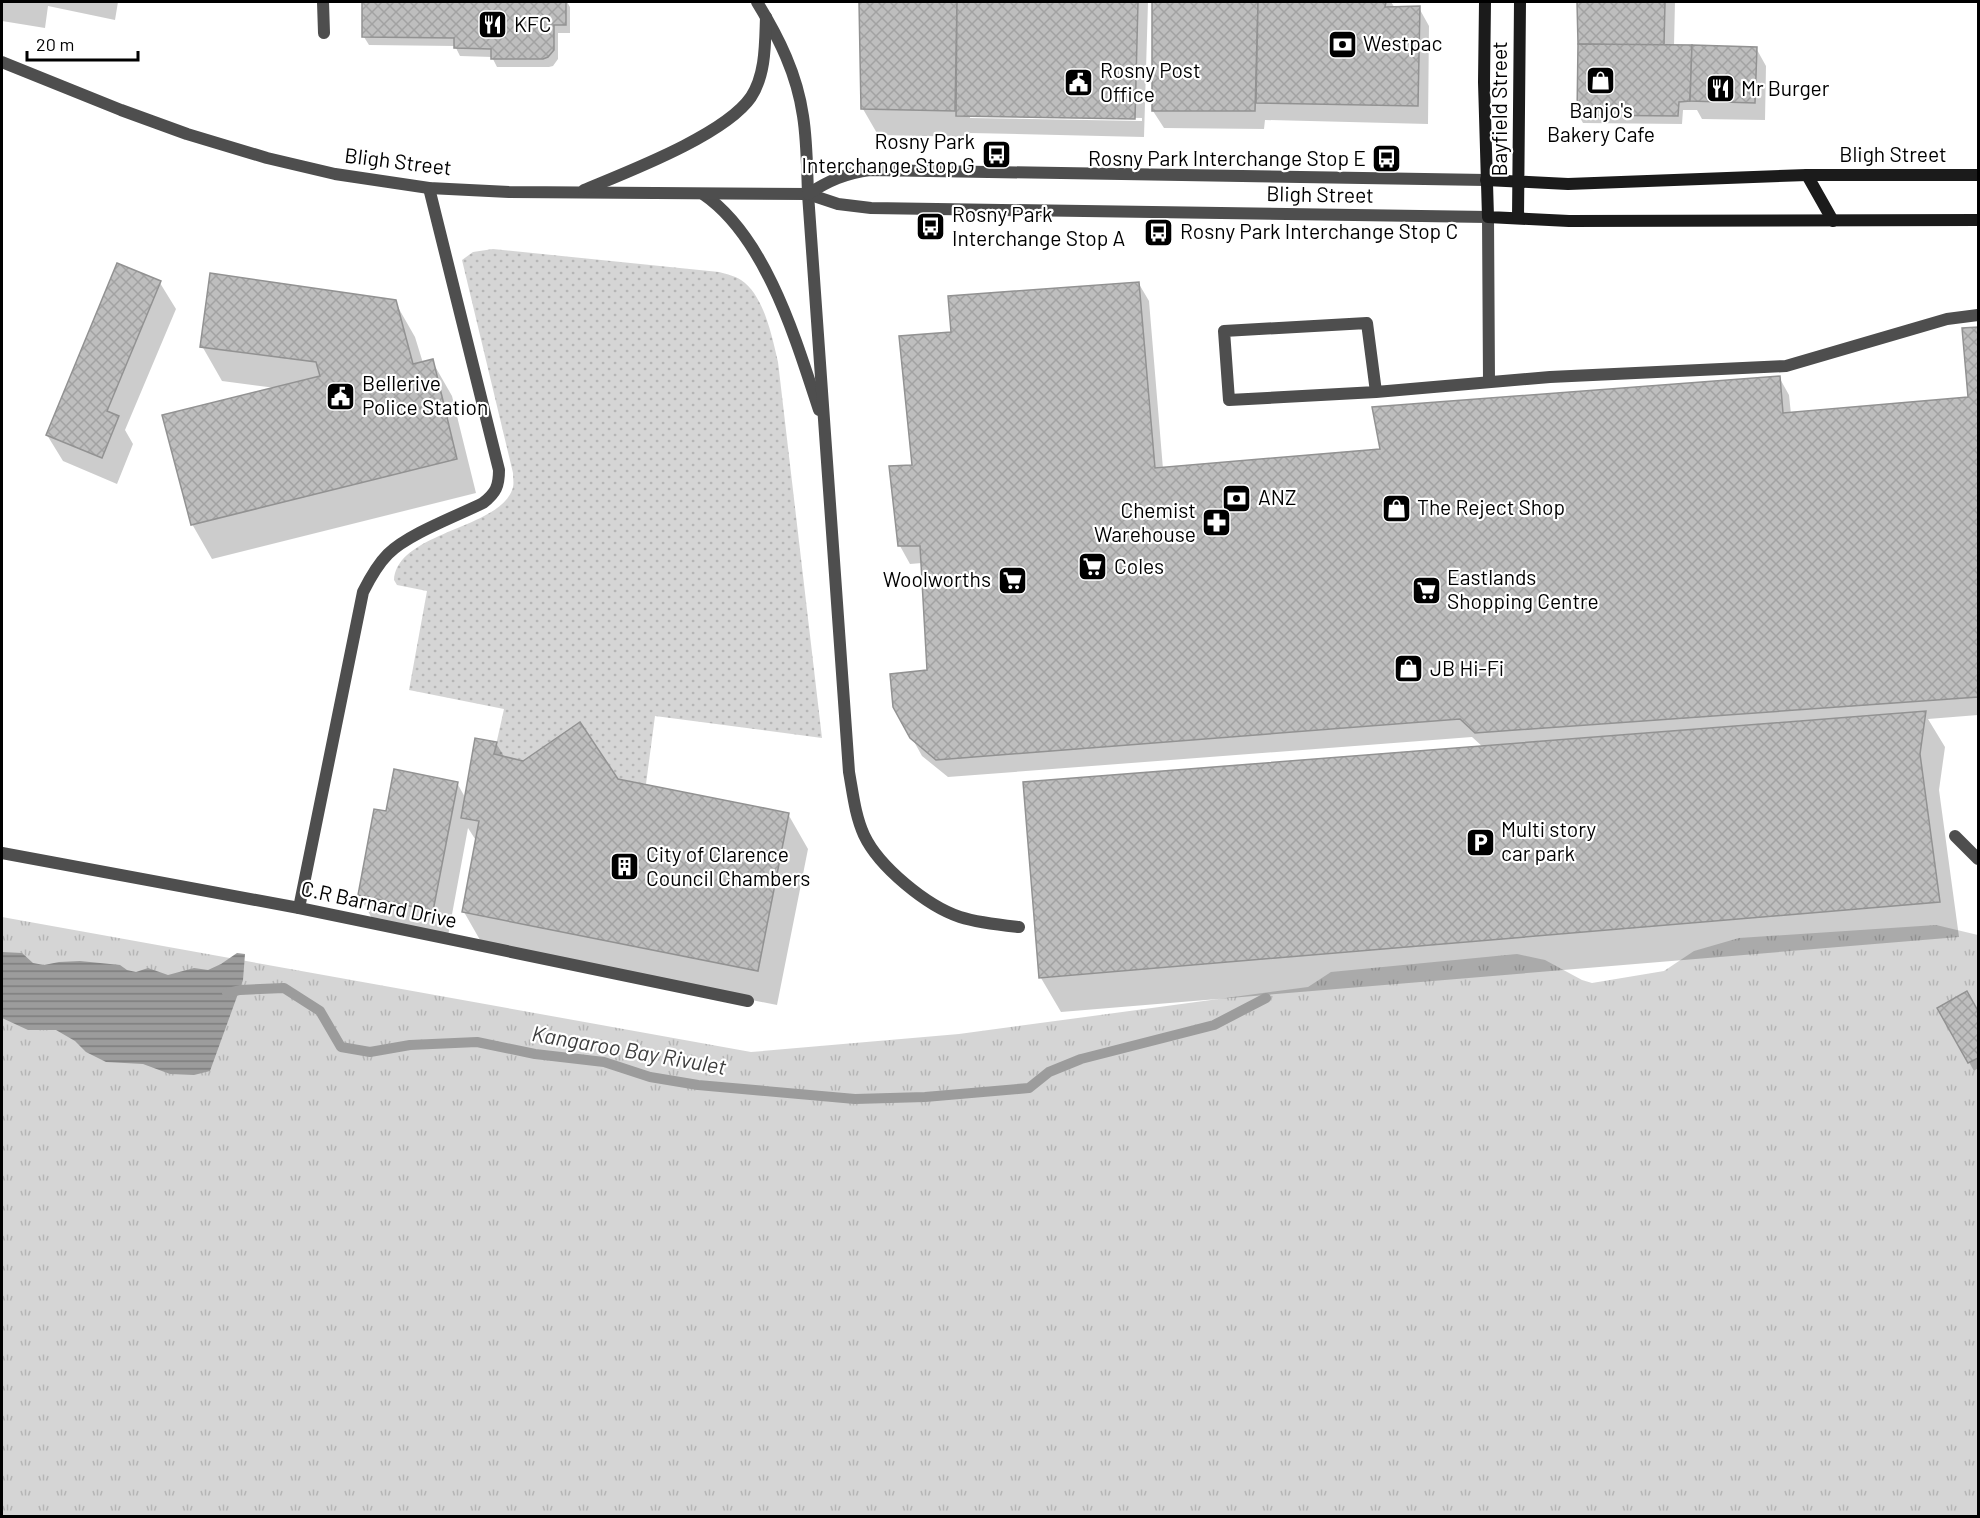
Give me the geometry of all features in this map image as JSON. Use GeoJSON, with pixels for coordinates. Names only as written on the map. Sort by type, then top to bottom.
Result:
{"type":"FeatureCollection","features":[{"type":"Feature","properties":{"kind":"street"},"geometry":{"type":"LineString","coordinates":[[323,2],[324,33]]}},
{"type":"Feature","properties":{"kind":"street"},"geometry":{"type":"LineString","coordinates":[[757,2],[788,58],[804,117],[849,772],[856,815],[865,837],[881,860],[903,881],[931,902],[959,917],[982,923],[1019,927]]}},
{"type":"Feature","properties":{"kind":"street","name":"Bayfield Street"},"geometry":{"type":"LineString","coordinates":[[1485,2],[1488,217]]}},
{"type":"Feature","properties":{"kind":"street","name":"Bayfield Street"},"geometry":{"type":"LineString","coordinates":[[1518,217],[1520,2]]}},
{"type":"Feature","properties":{"kind":"street"},"geometry":{"type":"LineString","coordinates":[[578,193],[670,152],[735,114],[751,97],[757,84],[765,47],[766,17]]}},
{"type":"Feature","properties":{"kind":"street","name":"Bligh Street"},"geometry":{"type":"LineString","coordinates":[[2,62],[153,122],[267,158],[334,174],[429,188],[578,193],[808,194],[838,204],[871,208],[1518,217],[1569,221],[1978,220]]}},
{"type":"Feature","properties":{"kind":"street","name":"Bligh Street"},"geometry":{"type":"LineString","coordinates":[[808,194],[837,177],[870,170],[1486,180],[1568,184],[1807,175],[1978,175]]}},
{"type":"Feature","properties":{"kind":"street"},"geometry":{"type":"LineString","coordinates":[[1807,175],[1833,221]]}},
{"type":"Feature","properties":{"kind":"street"},"geometry":{"type":"LineString","coordinates":[[299,908],[363,592],[376,567],[390,552],[408,540],[483,503],[493,495],[499,484],[499,470],[429,188]]}},
{"type":"Feature","properties":{"kind":"street"},"geometry":{"type":"LineString","coordinates":[[703,194],[731,218],[749,241],[762,264],[793,334],[825,428]]}},
{"type":"Feature","properties":{"kind":"street"},"geometry":{"type":"LineString","coordinates":[[1488,217],[1489,381]]}},
{"type":"Feature","properties":{"kind":"street"},"geometry":{"type":"LineString","coordinates":[[1377,392],[1367,323],[1224,331],[1229,400],[1377,392],[1489,381],[1786,366],[1947,319],[1978,315]]}},
{"type":"Feature","properties":{"kind":"street"},"geometry":{"type":"LineString","coordinates":[[1955,836],[1978,859]]}},
{"type":"Feature","properties":{"kind":"street","name":"C.R Barnard Drive"},"geometry":{"type":"LineString","coordinates":[[2,853],[299,908],[748,1002]]}},
{"type":"Feature","properties":{"kind":"green space"},"geometry":{"type":"Polygon","coordinates":[[[493,249],[719,272],[741,280],[756,296],[766,317],[778,362],[822,738],[655,716],[646,784],[618,779],[580,722],[523,761],[494,754],[504,709],[409,690],[427,591],[397,585],[394,580],[400,564],[412,551],[430,540],[491,512],[505,501],[513,487],[513,473],[462,260],[473,252],[493,249]]]}},
{"type":"Feature","properties":{"kind":"green space"},"geometry":{"type":"Polygon","coordinates":[[[2,917],[751,1052],[959,1034],[1308,987],[1331,972],[1517,954],[1545,960],[1592,983],[1664,971],[1694,951],[1739,938],[1936,925],[1978,935],[1978,1516],[2,1516],[2,917]]]}},
{"type":"Feature","properties":{"kind":"shaded area"},"geometry":{"type":"Polygon","coordinates":[[[2,952],[22,953],[33,963],[44,965],[80,961],[120,965],[136,972],[148,968],[168,975],[194,968],[208,970],[237,953],[245,954],[243,980],[210,1071],[194,1075],[170,1074],[143,1064],[106,1062],[86,1052],[75,1041],[56,1030],[28,1030],[2,1018],[2,952]]]}},
{"type":"Feature","properties":{"kind":"building"},"geometry":{"type":"Polygon","coordinates":[[[362,2],[566,2],[566,25],[554,25],[554,50],[548,57],[543,59],[491,59],[491,49],[454,48],[454,38],[362,37],[362,2]]]}},
{"type":"Feature","properties":{"kind":"building"},"geometry":{"type":"Polygon","coordinates":[[[859,2],[957,2],[955,111],[861,109],[859,2]]]}},
{"type":"Feature","properties":{"kind":"building"},"geometry":{"type":"Polygon","coordinates":[[[957,2],[1138,2],[1135,119],[956,116],[957,2]]]}},
{"type":"Feature","properties":{"kind":"building"},"geometry":{"type":"Polygon","coordinates":[[[1152,2],[1258,2],[1255,111],[1152,111],[1152,2]]]}},
{"type":"Feature","properties":{"kind":"building"},"geometry":{"type":"Polygon","coordinates":[[[1258,2],[1386,2],[1385,7],[1420,6],[1418,106],[1256,103],[1258,2]]]}},
{"type":"Feature","properties":{"kind":"building"},"geometry":{"type":"Polygon","coordinates":[[[1577,2],[1665,2],[1664,46],[1578,44],[1577,2]]]}},
{"type":"Feature","properties":{"kind":"building"},"geometry":{"type":"Polygon","coordinates":[[[1578,44],[1692,45],[1690,101],[1679,102],[1678,116],[1577,115],[1578,44]]]}},
{"type":"Feature","properties":{"kind":"building"},"geometry":{"type":"Polygon","coordinates":[[[1692,45],[1757,47],[1755,103],[1690,101],[1692,45]]]}},
{"type":"Feature","properties":{"kind":"building"},"geometry":{"type":"Polygon","coordinates":[[[117,263],[161,281],[107,411],[119,416],[102,458],[46,435],[117,263]]]}},
{"type":"Feature","properties":{"kind":"building","name":"Bellerive Police Station"},"geometry":{"type":"Polygon","coordinates":[[[210,273],[396,300],[413,364],[433,359],[457,459],[191,525],[162,415],[320,376],[316,362],[200,347],[210,273]]]}},
{"type":"Feature","properties":{"kind":"building","name":"Eastlands Shopping Centre"},"geometry":{"type":"Polygon","coordinates":[[[1139,282],[1155,468],[1380,449],[1372,407],[1780,376],[1783,413],[1968,397],[1962,328],[1978,327],[1978,697],[1475,733],[1460,719],[936,760],[910,738],[893,707],[890,674],[927,670],[920,546],[898,546],[889,466],[912,465],[899,336],[951,332],[948,296],[1139,282]]]}},
{"type":"Feature","properties":{"kind":"building","name":"Multi story car park"},"geometry":{"type":"Polygon","coordinates":[[[1926,711],[1920,754],[1940,902],[1039,978],[1023,782],[1926,711]]]}},
{"type":"Feature","properties":{"kind":"building","name":"City of Clarence Council Chambers"},"geometry":{"type":"Polygon","coordinates":[[[580,722],[618,779],[789,813],[758,971],[462,912],[479,821],[461,818],[475,738],[497,742],[494,754],[523,761],[580,722]]]}},
{"type":"Feature","properties":{"kind":"building"},"geometry":{"type":"Polygon","coordinates":[[[394,769],[458,782],[433,911],[358,895],[374,809],[386,811],[394,769]]]}},
{"type":"Feature","properties":{"kind":"building"},"geometry":{"type":"Polygon","coordinates":[[[1967,991],[1978,1011],[1978,1058],[1968,1063],[1937,1008],[1967,991]]]}},
{"type":"Feature","properties":{"kind":"waterway","name":"Kangaroo Bay Rivulet"},"geometry":{"type":"LineString","coordinates":[[227,993],[240,990],[284,988],[320,1011],[341,1047],[370,1052],[410,1045],[477,1042],[535,1054],[604,1062],[650,1077],[698,1085],[855,1099],[925,1097],[1029,1088],[1049,1072],[1081,1059],[1214,1025],[1266,998]]}},
{"type":"Feature","properties":{"kind":"place","name":"KFC"},"geometry":{"type":"Point","coordinates":[493,25]}},
{"type":"Feature","properties":{"kind":"place","name":"Westpac"},"geometry":{"type":"Point","coordinates":[1342,44]}},
{"type":"Feature","properties":{"kind":"place","name":"Banjo's Bakery Cafe"},"geometry":{"type":"Point","coordinates":[1601,80]}},
{"type":"Feature","properties":{"kind":"place","name":"Rosny Post Office"},"geometry":{"type":"Point","coordinates":[1079,83]}},
{"type":"Feature","properties":{"kind":"place","name":"Mr Burger"},"geometry":{"type":"Point","coordinates":[1720,89]}},
{"type":"Feature","properties":{"kind":"place","name":"Rosny Park Interchange Stop G"},"geometry":{"type":"Point","coordinates":[996,154]}},
{"type":"Feature","properties":{"kind":"place","name":"Rosny Park Interchange Stop E"},"geometry":{"type":"Point","coordinates":[1387,159]}},
{"type":"Feature","properties":{"kind":"place","name":"Rosny Park Interchange Stop A"},"geometry":{"type":"Point","coordinates":[931,227]}},
{"type":"Feature","properties":{"kind":"place","name":"Rosny Park Interchange Stop C"},"geometry":{"type":"Point","coordinates":[1159,232]}},
{"type":"Feature","properties":{"kind":"place","name":"Bellerive Police Station"},"geometry":{"type":"Point","coordinates":[341,396]}},
{"type":"Feature","properties":{"kind":"place","name":"ANZ"},"geometry":{"type":"Point","coordinates":[1237,498]}},
{"type":"Feature","properties":{"kind":"place","name":"The Reject Shop"},"geometry":{"type":"Point","coordinates":[1396,508]}},
{"type":"Feature","properties":{"kind":"place","name":"Chemist Warehouse"},"geometry":{"type":"Point","coordinates":[1217,523]}},
{"type":"Feature","properties":{"kind":"place","name":"Coles"},"geometry":{"type":"Point","coordinates":[1093,567]}},
{"type":"Feature","properties":{"kind":"place","name":"Woolworths"},"geometry":{"type":"Point","coordinates":[1012,580]}},
{"type":"Feature","properties":{"kind":"place","name":"Eastlands Shopping Centre"},"geometry":{"type":"Point","coordinates":[1426,590]}},
{"type":"Feature","properties":{"kind":"place","name":"JB Hi-Fi"},"geometry":{"type":"Point","coordinates":[1409,669]}},
{"type":"Feature","properties":{"kind":"place","name":"Multi story car park"},"geometry":{"type":"Point","coordinates":[1480,842]}},
{"type":"Feature","properties":{"kind":"place","name":"City of Clarence Council Chambers"},"geometry":{"type":"Point","coordinates":[625,867]}}]}
